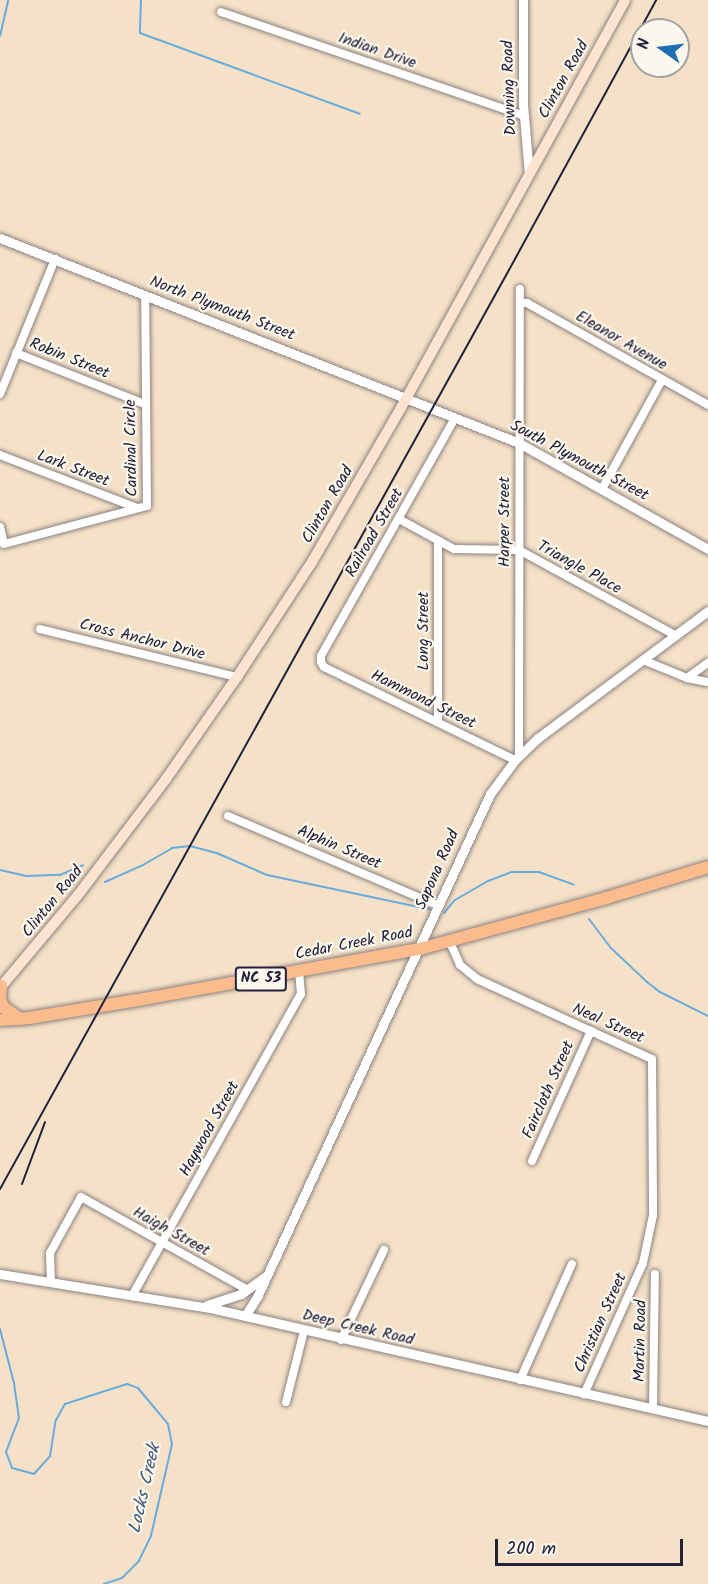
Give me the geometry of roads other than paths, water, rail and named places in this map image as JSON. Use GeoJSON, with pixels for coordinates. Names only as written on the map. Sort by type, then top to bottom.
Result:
{"type":"FeatureCollection","features":[{"type":"Feature","properties":{"kind":"main road","name":"Clinton Road"},"geometry":{"type":"LineString","coordinates":[[0,991],[123,838],[237,677],[312,562],[407,398],[625,0]]}},
{"type":"Feature","properties":{"kind":"main road","name":"Cedar Creek Road"},"geometry":{"type":"LineString","coordinates":[[0,1020],[20,1019],[299,972],[420,949],[606,898],[708,867]]}},
{"type":"Feature","properties":{"kind":"main road"},"geometry":{"type":"LineString","coordinates":[[0,991],[3,1007],[20,1019]]}},
{"type":"Feature","properties":{"kind":"street","name":"Downing Road"},"geometry":{"type":"LineString","coordinates":[[523,0],[524,116],[529,174]]}},
{"type":"Feature","properties":{"kind":"street","name":"Indian Drive"},"geometry":{"type":"LineString","coordinates":[[221,12],[524,116]]}},
{"type":"Feature","properties":{"kind":"street","name":"North Plymouth Street"},"geometry":{"type":"LineString","coordinates":[[0,238],[433,408]]}},
{"type":"Feature","properties":{"kind":"street"},"geometry":{"type":"LineString","coordinates":[[0,394],[55,259]]}},
{"type":"Feature","properties":{"kind":"street","name":"Harper Street"},"geometry":{"type":"LineString","coordinates":[[517,758],[520,289]]}},
{"type":"Feature","properties":{"kind":"street","name":"Cardinal Circle"},"geometry":{"type":"LineString","coordinates":[[0,527],[4,544],[147,506],[145,296]]}},
{"type":"Feature","properties":{"kind":"street","name":"Eleanor Avenue"},"geometry":{"type":"LineString","coordinates":[[520,303],[527,303],[708,405]]}},
{"type":"Feature","properties":{"kind":"street","name":"Robin Street"},"geometry":{"type":"LineString","coordinates":[[16,353],[145,404]]}},
{"type":"Feature","properties":{"kind":"street"},"geometry":{"type":"LineString","coordinates":[[602,489],[662,380]]}},
{"type":"Feature","properties":{"kind":"street","name":"South Plymouth Street"},"geometry":{"type":"LineString","coordinates":[[433,408],[519,443],[708,549]]}},
{"type":"Feature","properties":{"kind":"street","name":"Railroad Street"},"geometry":{"type":"LineString","coordinates":[[321,662],[321,656],[455,418]]}},
{"type":"Feature","properties":{"kind":"street","name":"Lark Street"},"geometry":{"type":"LineString","coordinates":[[0,455],[137,508]]}},
{"type":"Feature","properties":{"kind":"street","name":"Triangle Place"},"geometry":{"type":"LineString","coordinates":[[399,519],[454,549],[519,550],[675,636]]}},
{"type":"Feature","properties":{"kind":"street","name":"Long Street"},"geometry":{"type":"LineString","coordinates":[[438,541],[438,722]]}},
{"type":"Feature","properties":{"kind":"street","name":"Sapona Road"},"geometry":{"type":"LineString","coordinates":[[245,1316],[268,1275],[420,949],[480,812],[517,758],[546,731],[708,611]]}},
{"type":"Feature","properties":{"kind":"street","name":"Cross Anchor Drive"},"geometry":{"type":"LineString","coordinates":[[40,629],[237,677]]}},
{"type":"Feature","properties":{"kind":"street"},"geometry":{"type":"LineString","coordinates":[[643,660],[687,678],[708,682]]}},
{"type":"Feature","properties":{"kind":"street","name":"Hammond Street"},"geometry":{"type":"LineString","coordinates":[[321,662],[324,666],[438,722],[517,758]]}},
{"type":"Feature","properties":{"kind":"street"},"geometry":{"type":"LineString","coordinates":[[687,678],[708,663]]}},
{"type":"Feature","properties":{"kind":"street","name":"Alphin Street"},"geometry":{"type":"LineString","coordinates":[[228,816],[438,906]]}},
{"type":"Feature","properties":{"kind":"street","name":"Neal Street"},"geometry":{"type":"LineString","coordinates":[[449,940],[460,965],[477,979],[652,1059],[653,1215],[643,1263]]}},
{"type":"Feature","properties":{"kind":"street","name":"Haywood Street"},"geometry":{"type":"LineString","coordinates":[[132,1296],[301,994],[299,972]]}},
{"type":"Feature","properties":{"kind":"street","name":"Faircloth Street"},"geometry":{"type":"LineString","coordinates":[[532,1161],[591,1031]]}},
{"type":"Feature","properties":{"kind":"street","name":"Haigh Street"},"geometry":{"type":"LineString","coordinates":[[51,1282],[50,1253],[81,1197],[248,1290]]}},
{"type":"Feature","properties":{"kind":"street"},"geometry":{"type":"LineString","coordinates":[[341,1340],[384,1250]]}},
{"type":"Feature","properties":{"kind":"street","name":"Christian Street"},"geometry":{"type":"LineString","coordinates":[[584,1394],[643,1263]]}},
{"type":"Feature","properties":{"kind":"street"},"geometry":{"type":"LineString","coordinates":[[519,1380],[572,1264]]}},
{"type":"Feature","properties":{"kind":"street","name":"Deep Creek Road"},"geometry":{"type":"LineString","coordinates":[[0,1274],[198,1306],[708,1421]]}},
{"type":"Feature","properties":{"kind":"street","name":"Martin Road"},"geometry":{"type":"LineString","coordinates":[[653,1409],[655,1274]]}},
{"type":"Feature","properties":{"kind":"street"},"geometry":{"type":"LineString","coordinates":[[198,1306],[232,1299],[268,1275]]}},
{"type":"Feature","properties":{"kind":"street"},"geometry":{"type":"LineString","coordinates":[[286,1402],[304,1330]]}},
{"type":"Feature","properties":{"kind":"waterway"},"geometry":{"type":"LineString","coordinates":[[0,36],[8,0]]}},
{"type":"Feature","properties":{"kind":"waterway"},"geometry":{"type":"LineString","coordinates":[[141,0],[140,33],[360,114]]}},
{"type":"Feature","properties":{"kind":"waterway"},"geometry":{"type":"LineString","coordinates":[[105,882],[143,865],[172,848],[190,846],[219,854],[267,875],[429,909]]}},
{"type":"Feature","properties":{"kind":"waterway"},"geometry":{"type":"LineString","coordinates":[[0,870],[26,876],[60,875],[83,865]]}},
{"type":"Feature","properties":{"kind":"waterway"},"geometry":{"type":"LineString","coordinates":[[444,913],[455,900],[488,881],[512,872],[539,872],[574,885]]}},
{"type":"Feature","properties":{"kind":"waterway"},"geometry":{"type":"LineString","coordinates":[[589,919],[611,948],[647,982],[660,992],[708,1016]]}},
{"type":"Feature","properties":{"kind":"waterway","name":"Locks Creek"},"geometry":{"type":"LineString","coordinates":[[0,1329],[14,1383],[19,1418],[6,1452],[12,1468],[34,1474],[50,1456],[56,1420],[65,1404],[127,1384],[138,1388],[168,1424],[172,1444],[151,1536],[139,1561],[122,1578],[104,1584]]}},
{"type":"Feature","properties":{"kind":"railway"},"geometry":{"type":"LineString","coordinates":[[0,1189],[656,0]]}},
{"type":"Feature","properties":{"kind":"railway"},"geometry":{"type":"LineString","coordinates":[[22,1184],[45,1122]]}}]}
